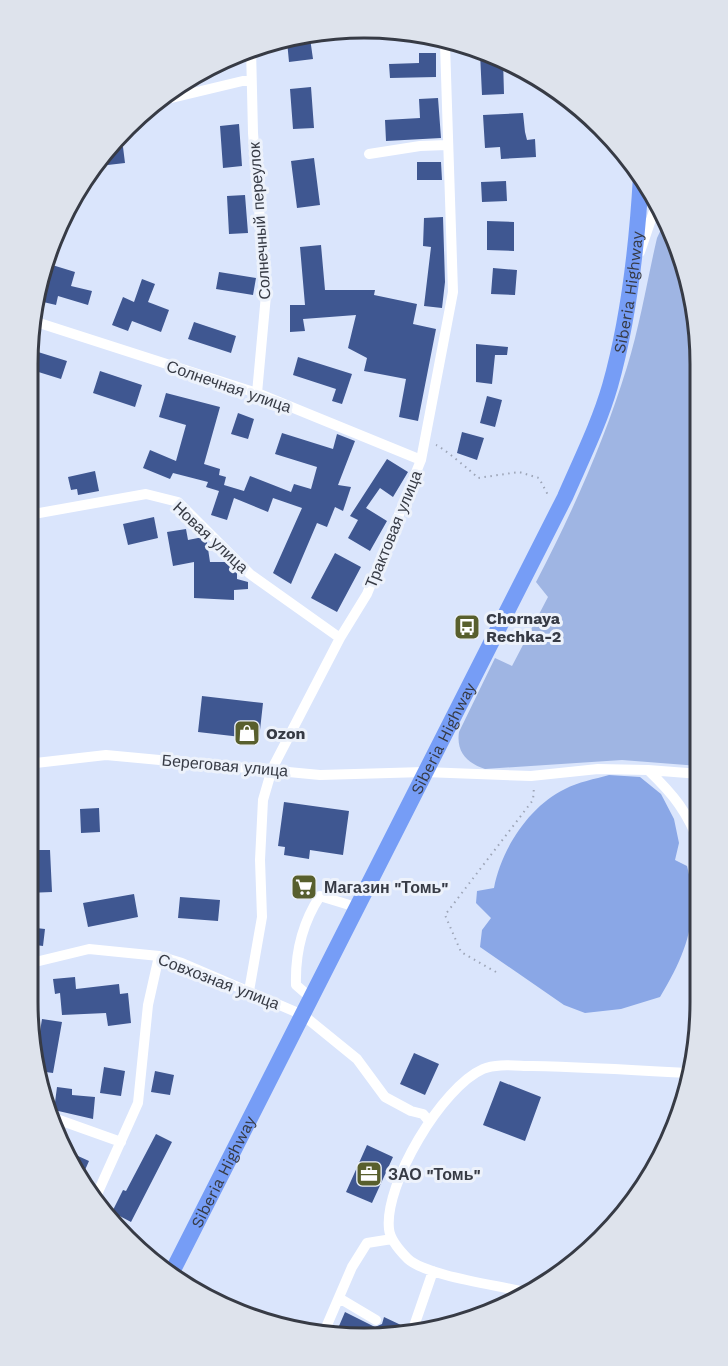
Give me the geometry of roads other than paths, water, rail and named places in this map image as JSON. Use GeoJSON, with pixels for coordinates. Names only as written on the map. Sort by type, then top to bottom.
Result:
{"type":"FeatureCollection","features":[{"type":"Feature","properties":{"kind":"highway","name":"Siberia Highway"},"geometry":{"type":"LineString","coordinates":[[174,1267],[556,513],[594,430],[610,386],[624,326],[640,191]]}},
{"type":"Feature","properties":{"kind":"street","name":"Трактовая улица"},"geometry":{"type":"LineString","coordinates":[[249,991],[262,917],[260,860],[263,800],[272,769],[340,638],[367,594],[421,460],[453,292],[445,48]]}},
{"type":"Feature","properties":{"kind":"street","name":"Солнечный переулок"},"geometry":{"type":"LineString","coordinates":[[251,58],[267,296],[257,393]]}},
{"type":"Feature","properties":{"kind":"street"},"geometry":{"type":"LineString","coordinates":[[178,97],[251,79]]}},
{"type":"Feature","properties":{"kind":"street"},"geometry":{"type":"LineString","coordinates":[[369,154],[420,146],[447,145]]}},
{"type":"Feature","properties":{"kind":"street"},"geometry":{"type":"LineString","coordinates":[[629,286],[653,213]]}},
{"type":"Feature","properties":{"kind":"street","name":"Солнечная улица"},"geometry":{"type":"LineString","coordinates":[[40,323],[257,393],[421,460]]}},
{"type":"Feature","properties":{"kind":"street","name":"Новая улица"},"geometry":{"type":"LineString","coordinates":[[38,513],[146,494],[178,502],[250,574],[340,638]]}},
{"type":"Feature","properties":{"kind":"street","name":"Береговая улица"},"geometry":{"type":"LineString","coordinates":[[38,763],[106,755],[320,775],[424,772],[531,776],[598,768],[690,773]]}},
{"type":"Feature","properties":{"kind":"street"},"geometry":{"type":"LineString","coordinates":[[648,770],[675,796],[690,822]]}},
{"type":"Feature","properties":{"kind":"street"},"geometry":{"type":"LineString","coordinates":[[311,998],[296,985],[296,968],[306,918],[320,896],[356,907]]}},
{"type":"Feature","properties":{"kind":"street","name":"Совхозная улица"},"geometry":{"type":"LineString","coordinates":[[38,961],[89,949],[159,956],[249,991],[303,1015],[357,1059],[385,1097],[411,1112],[423,1114],[429,1121]]}},
{"type":"Feature","properties":{"kind":"street"},"geometry":{"type":"LineString","coordinates":[[98,1191],[138,1103],[148,1005],[159,956]]}},
{"type":"Feature","properties":{"kind":"street"},"geometry":{"type":"LineString","coordinates":[[517,1290],[415,1265],[392,1239],[388,1220],[401,1176],[415,1144],[429,1121],[460,1086],[485,1068],[583,1067],[682,1073]]}},
{"type":"Feature","properties":{"kind":"street"},"geometry":{"type":"LineString","coordinates":[[60,1120],[121,1142]]}},
{"type":"Feature","properties":{"kind":"street"},"geometry":{"type":"LineString","coordinates":[[326,1326],[352,1266],[367,1243],[392,1239]]}},
{"type":"Feature","properties":{"kind":"street"},"geometry":{"type":"LineString","coordinates":[[414,1325],[432,1271]]}},
{"type":"Feature","properties":{"kind":"street"},"geometry":{"type":"LineString","coordinates":[[339,1298],[376,1320]]}},
{"type":"Feature","properties":{"kind":"place","name":"Chornaya Rechka-2"},"geometry":{"type":"Point","coordinates":[467,627]}},
{"type":"Feature","properties":{"kind":"place","name":"Ozon"},"geometry":{"type":"Point","coordinates":[247,733]}},
{"type":"Feature","properties":{"kind":"place","name":"Магазин \"Томь\""},"geometry":{"type":"Point","coordinates":[304,887]}},
{"type":"Feature","properties":{"kind":"place","name":"ЗАО \"Томь\""},"geometry":{"type":"Point","coordinates":[369,1174]}}]}
